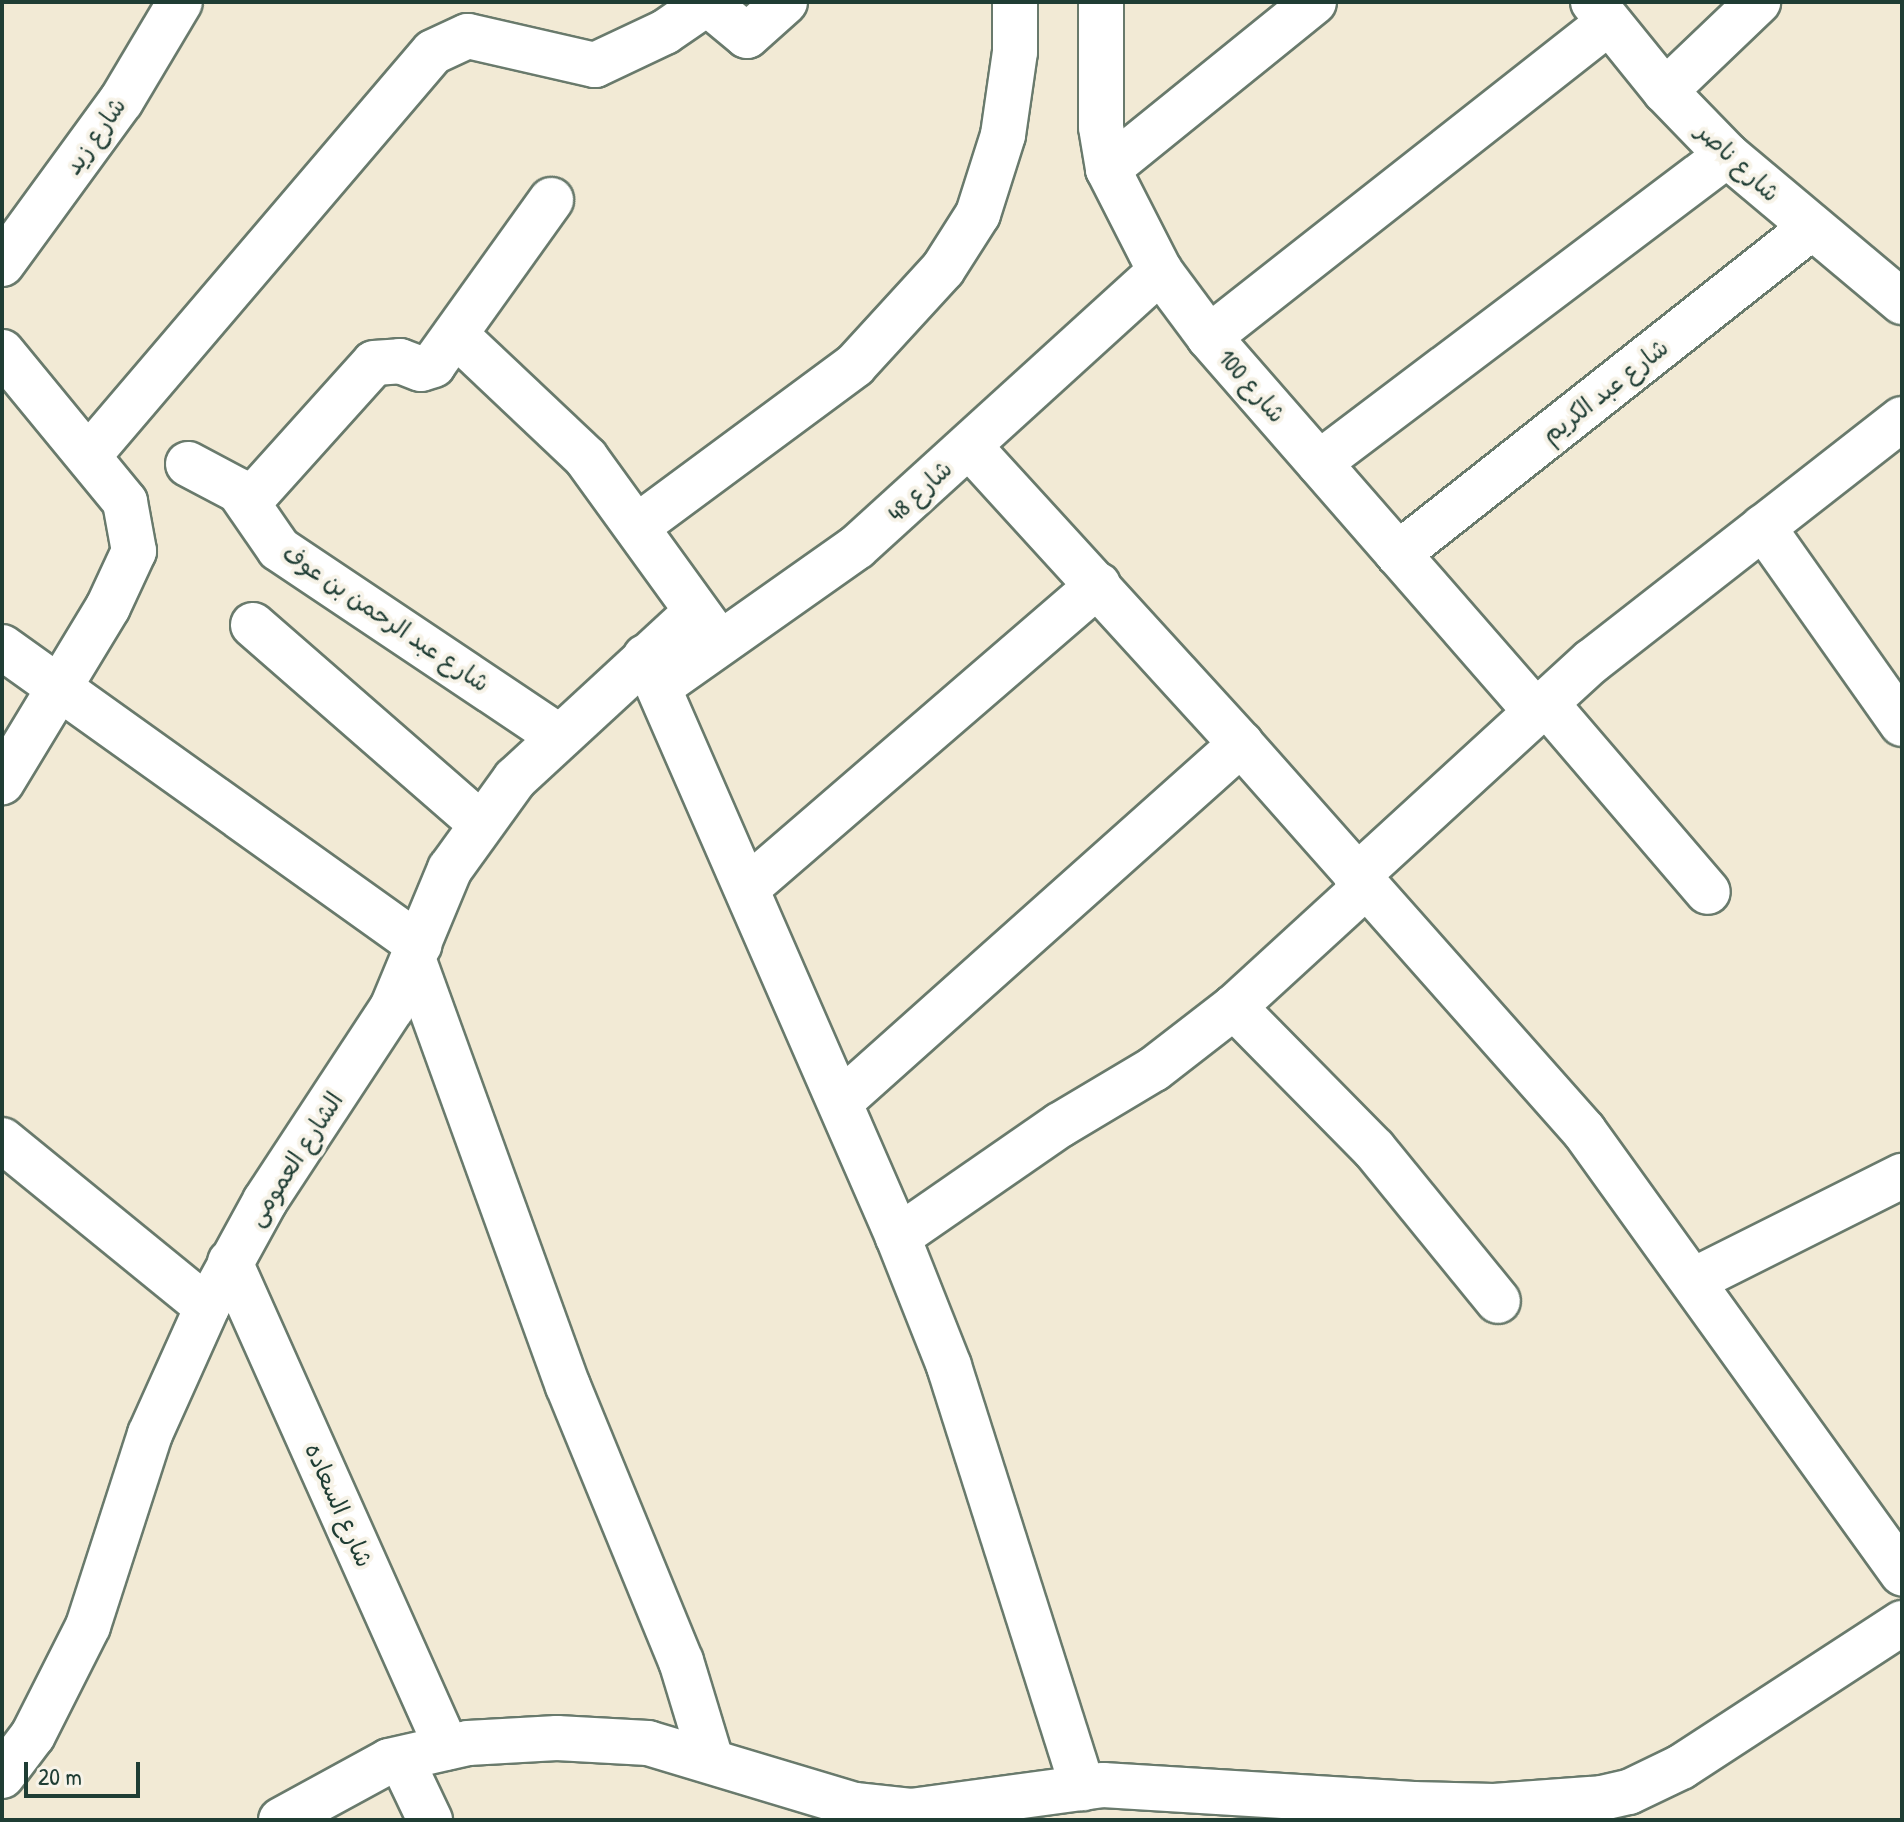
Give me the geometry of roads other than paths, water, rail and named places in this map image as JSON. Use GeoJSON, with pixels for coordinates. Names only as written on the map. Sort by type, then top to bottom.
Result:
{"type":"FeatureCollection","features":[{"type":"Feature","properties":{"kind":"street","name":"شارع زيد"},"geometry":{"type":"LineString","coordinates":[[2,264],[121,101],[180,2]]}},
{"type":"Feature","properties":{"kind":"street"},"geometry":{"type":"LineString","coordinates":[[90,454],[433,52],[468,36],[595,65],[665,32],[706,3],[747,36],[785,2]]}},
{"type":"Feature","properties":{"kind":"street"},"geometry":{"type":"LineString","coordinates":[[639,525],[855,365],[943,269],[978,214],[1003,135],[1015,52],[1015,2]]}},
{"type":"Feature","properties":{"kind":"street","name":"شارع 100"},"geometry":{"type":"LineString","coordinates":[[1101,2],[1101,127],[1108,169],[1160,271],[1209,337],[1398,554],[1708,892]]}},
{"type":"Feature","properties":{"kind":"street"},"geometry":{"type":"LineString","coordinates":[[1108,169],[1314,2]]}},
{"type":"Feature","properties":{"kind":"street"},"geometry":{"type":"LineString","coordinates":[[1665,91],[1758,2]]}},
{"type":"Feature","properties":{"kind":"street"},"geometry":{"type":"LineString","coordinates":[[1209,337],[1600,12]]}},
{"type":"Feature","properties":{"kind":"street","name":"شارع ناصر"},"geometry":{"type":"LineString","coordinates":[[1600,12],[1665,91],[1727,155],[1902,302]]}},
{"type":"Feature","properties":{"kind":"street"},"geometry":{"type":"LineString","coordinates":[[1319,463],[1727,155]]}},
{"type":"Feature","properties":{"kind":"street"},"geometry":{"type":"LineString","coordinates":[[248,503],[364,371],[387,359],[421,369],[433,365],[551,200]]}},
{"type":"Feature","properties":{"kind":"street","name":"شارع عبد الكريم"},"geometry":{"type":"LineString","coordinates":[[1398,554],[1811,228]]}},
{"type":"Feature","properties":{"kind":"street","name":"شارع 48"},"geometry":{"type":"LineString","coordinates":[[652,672],[708,628],[857,547],[1160,271]]}},
{"type":"Feature","properties":{"kind":"street"},"geometry":{"type":"LineString","coordinates":[[456,335],[586,458],[639,525],[708,628]]}},
{"type":"Feature","properties":{"kind":"street"},"geometry":{"type":"LineString","coordinates":[[2,352],[90,454],[125,502],[134,551],[108,607],[2,782]]}},
{"type":"Feature","properties":{"kind":"street"},"geometry":{"type":"LineString","coordinates":[[898,1237],[1060,1125],[1154,1069],[1234,1007],[1539,706],[1902,419]]}},
{"type":"Feature","properties":{"kind":"street"},"geometry":{"type":"LineString","coordinates":[[969,446],[1241,744],[1584,1131],[1902,1573]]}},
{"type":"Feature","properties":{"kind":"street","name":"شارع عبد الرحمن بن عوف"},"geometry":{"type":"LineString","coordinates":[[188,464],[227,482],[248,503],[279,549],[558,736]]}},
{"type":"Feature","properties":{"kind":"street"},"geometry":{"type":"LineString","coordinates":[[1763,527],[1902,724]]}},
{"type":"Feature","properties":{"kind":"street"},"geometry":{"type":"LineString","coordinates":[[747,888],[1098,585]]}},
{"type":"Feature","properties":{"kind":"street"},"geometry":{"type":"LineString","coordinates":[[253,625],[479,822]]}},
{"type":"Feature","properties":{"kind":"street"},"geometry":{"type":"LineString","coordinates":[[2,647],[417,953],[568,1386],[681,1661],[711,1760]]}},
{"type":"Feature","properties":{"kind":"street"},"geometry":{"type":"LineString","coordinates":[[652,672],[898,1237],[949,1366],[1083,1788]]}},
{"type":"Feature","properties":{"kind":"street","name":"الشارع العمومى"},"geometry":{"type":"LineString","coordinates":[[2,1776],[41,1722],[88,1626],[150,1434],[207,1307],[230,1262],[304,1141],[367,1053],[417,953],[450,869],[479,822],[558,736],[652,672]]}},
{"type":"Feature","properties":{"kind":"street"},"geometry":{"type":"LineString","coordinates":[[840,1102],[1241,744]]}},
{"type":"Feature","properties":{"kind":"street"},"geometry":{"type":"LineString","coordinates":[[1234,1007],[1374,1149],[1498,1301]]}},
{"type":"Feature","properties":{"kind":"street"},"geometry":{"type":"LineString","coordinates":[[2,1140],[207,1307]]}},
{"type":"Feature","properties":{"kind":"street"},"geometry":{"type":"LineString","coordinates":[[1694,1280],[1902,1176]]}},
{"type":"Feature","properties":{"kind":"street","name":"شارع السعاده"},"geometry":{"type":"LineString","coordinates":[[230,1262],[447,1748]]}},
{"type":"Feature","properties":{"kind":"street"},"geometry":{"type":"LineString","coordinates":[[281,1820],[401,1759],[447,1748],[557,1738],[648,1743],[855,1805],[911,1811],[1083,1788],[1232,1789],[1416,1812],[1494,1806],[1608,1809],[1629,1792],[1681,1767],[1902,1623]]}},
{"type":"Feature","properties":{"kind":"street"},"geometry":{"type":"LineString","coordinates":[[401,1759],[430,1820]]}}]}
